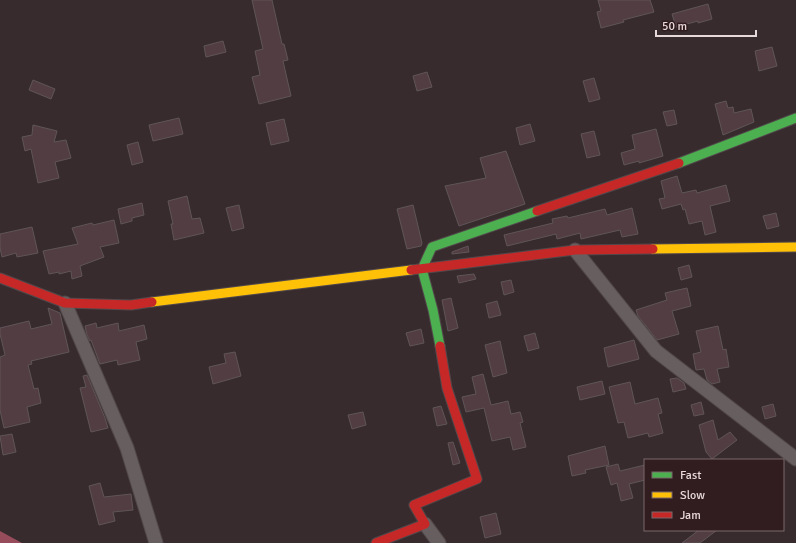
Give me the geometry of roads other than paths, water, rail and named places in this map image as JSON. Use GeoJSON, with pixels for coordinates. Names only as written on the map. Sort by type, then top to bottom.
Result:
{"type":"FeatureCollection","features":[{"type":"Feature","properties":{"kind":"main road"},"geometry":{"type":"LineString","coordinates":[[376,543],[425,524],[414,505],[477,478],[447,388],[433,310],[422,269],[432,248],[685,162],[796,118]]}},
{"type":"Feature","properties":{"kind":"main road"},"geometry":{"type":"LineString","coordinates":[[0,278],[66,303],[131,305],[575,250],[796,247]]}},
{"type":"Feature","properties":{"kind":"street"},"geometry":{"type":"LineString","coordinates":[[575,250],[656,351],[796,458]]}},
{"type":"Feature","properties":{"kind":"street"},"geometry":{"type":"LineString","coordinates":[[66,303],[127,448],[156,543]]}},
{"type":"Feature","properties":{"kind":"street"},"geometry":{"type":"LineString","coordinates":[[425,524],[439,543]]}}]}
